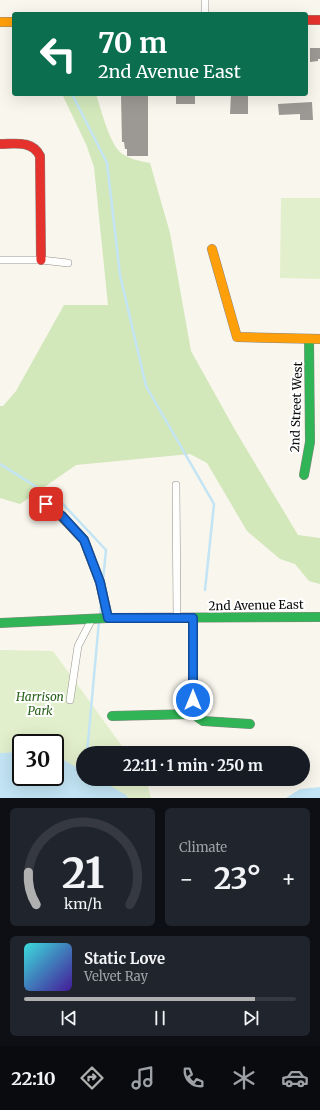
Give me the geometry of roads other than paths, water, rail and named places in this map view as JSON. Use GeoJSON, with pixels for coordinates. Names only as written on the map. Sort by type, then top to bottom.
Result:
{"type":"FeatureCollection","features":[{"type":"Feature","properties":{"kind":"street"},"geometry":{"type":"LineString","coordinates":[[205,0],[205,12]]}},
{"type":"Feature","properties":{"kind":"street"},"geometry":{"type":"LineString","coordinates":[[308,20],[320,20]]}},
{"type":"Feature","properties":{"kind":"street"},"geometry":{"type":"LineString","coordinates":[[0,22],[12,22]]}},
{"type":"Feature","properties":{"kind":"street"},"geometry":{"type":"LineString","coordinates":[[0,144],[26,144],[37,150],[40,156],[41,260]]}},
{"type":"Feature","properties":{"kind":"street"},"geometry":{"type":"LineString","coordinates":[[212,249],[237,337],[320,339]]}},
{"type":"Feature","properties":{"kind":"street"},"geometry":{"type":"LineString","coordinates":[[0,260],[41,260],[68,263]]}},
{"type":"Feature","properties":{"kind":"street","name":"2nd Street West"},"geometry":{"type":"LineString","coordinates":[[304,475],[310,442],[310,339]]}},
{"type":"Feature","properties":{"kind":"street"},"geometry":{"type":"LineString","coordinates":[[176,484],[177,618]]}},
{"type":"Feature","properties":{"kind":"street"},"geometry":{"type":"LineString","coordinates":[[46,504],[62,516],[84,540],[100,582],[108,618]]}},
{"type":"Feature","properties":{"kind":"street","name":"2nd Avenue East"},"geometry":{"type":"LineString","coordinates":[[0,623],[108,618],[320,617]]}},
{"type":"Feature","properties":{"kind":"street"},"geometry":{"type":"LineString","coordinates":[[193,618],[193,714]]}},
{"type":"Feature","properties":{"kind":"street"},"geometry":{"type":"LineString","coordinates":[[70,700],[78,646],[92,619]]}},
{"type":"Feature","properties":{"kind":"street"},"geometry":{"type":"LineString","coordinates":[[112,716],[193,714],[203,721],[250,724]]}},
{"type":"Feature","properties":{"kind":"water"},"geometry":{"type":"Polygon","coordinates":[[[12,752],[12,786],[64,786],[64,760],[76,767],[76,786],[110,786],[126,795],[128,798],[0,798],[0,753],[12,752]]]}},
{"type":"Feature","properties":{"kind":"water"},"geometry":{"type":"Polygon","coordinates":[[[320,787],[320,798],[286,798],[300,789],[320,787]]]}},
{"type":"Feature","properties":{"kind":"waterway"},"geometry":{"type":"LineString","coordinates":[[73,96],[107,163],[120,275],[146,386],[214,504],[205,590]]}},
{"type":"Feature","properties":{"kind":"waterway"},"geometry":{"type":"LineString","coordinates":[[0,464],[62,503],[106,550],[103,580]]}},
{"type":"Feature","properties":{"kind":"waterway"},"geometry":{"type":"LineString","coordinates":[[100,616],[101,605]]}},
{"type":"Feature","properties":{"kind":"waterway"},"geometry":{"type":"LineString","coordinates":[[88,746],[99,621]]}},
{"type":"Feature","properties":{"kind":"park label","name":"Harrison Park"},"geometry":{"type":"Point","coordinates":[40,703]}}]}
